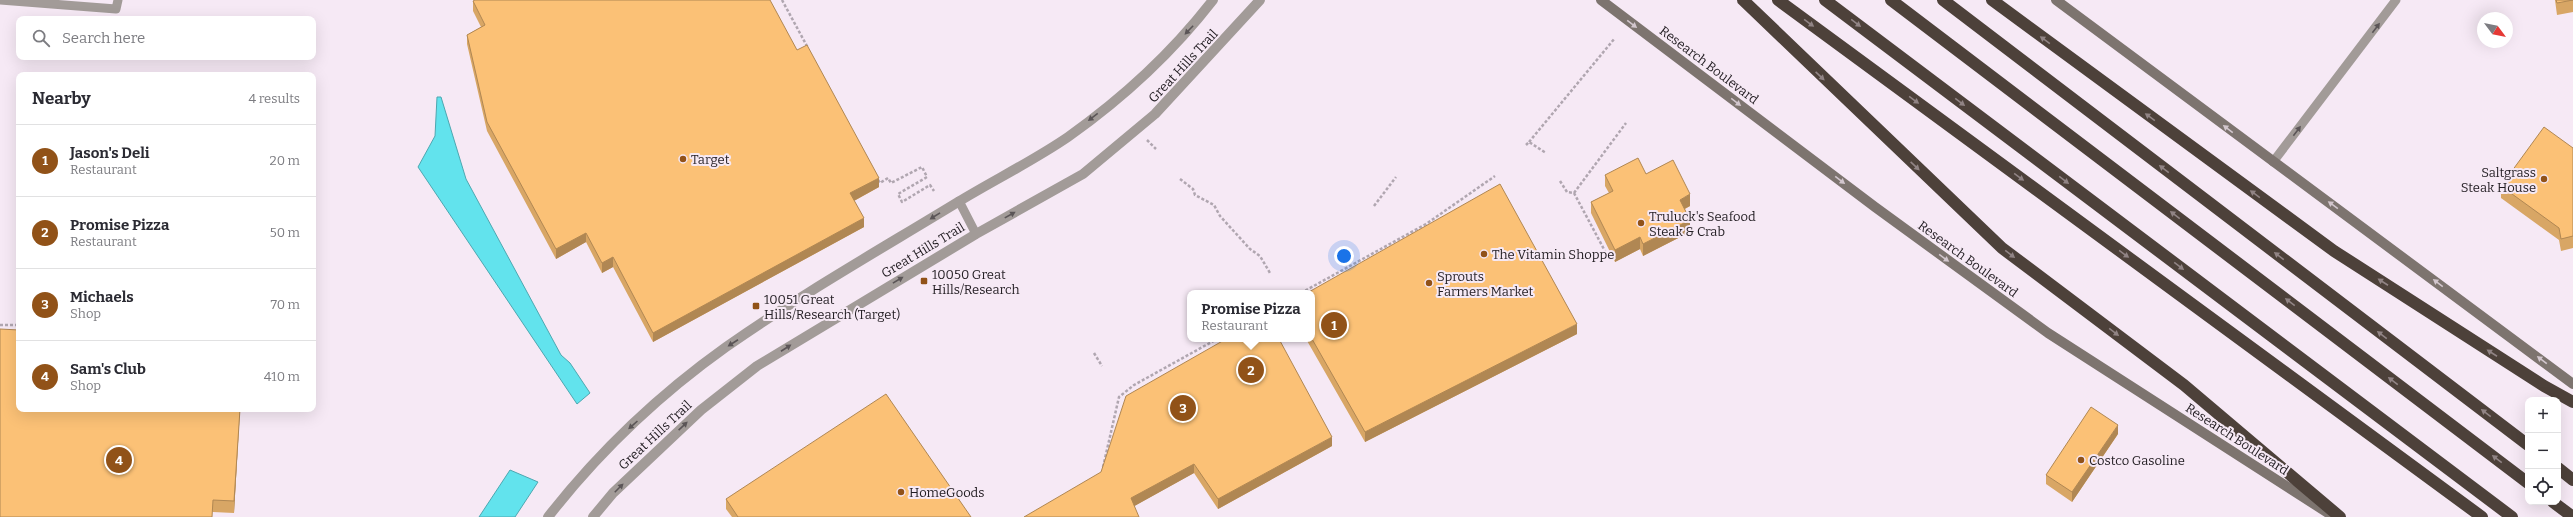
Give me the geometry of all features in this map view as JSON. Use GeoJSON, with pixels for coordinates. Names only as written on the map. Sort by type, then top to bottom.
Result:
{"type":"FeatureCollection","features":[{"type":"Feature","properties":{"kind":"highway"},"geometry":{"type":"LineString","coordinates":[[1743,0],[1754,14],[2002,248],[2184,385],[2340,517]]}},
{"type":"Feature","properties":{"kind":"highway"},"geometry":{"type":"LineString","coordinates":[[1778,0],[2482,517]]}},
{"type":"Feature","properties":{"kind":"highway"},"geometry":{"type":"LineString","coordinates":[[1825,0],[2512,517]]}},
{"type":"Feature","properties":{"kind":"highway"},"geometry":{"type":"LineString","coordinates":[[1891,0],[2525,481]]}},
{"type":"Feature","properties":{"kind":"highway"},"geometry":{"type":"LineString","coordinates":[[1943,0],[2525,444]]}},
{"type":"Feature","properties":{"kind":"highway"},"geometry":{"type":"LineString","coordinates":[[1992,0],[2334,251],[2544,386],[2573,402]]}},
{"type":"Feature","properties":{"kind":"highway"},"geometry":{"type":"LineString","coordinates":[[2559,469],[2573,480]]}},
{"type":"Feature","properties":{"kind":"highway"},"geometry":{"type":"LineString","coordinates":[[2557,505],[2573,517]]}},
{"type":"Feature","properties":{"kind":"main road","name":"Research Boulevard"},"geometry":{"type":"LineString","coordinates":[[1601,0],[1875,207],[2048,333],[2335,517]]}},
{"type":"Feature","properties":{"kind":"main road"},"geometry":{"type":"LineString","coordinates":[[2056,0],[2573,384]]}},
{"type":"Feature","properties":{"kind":"street","name":"Great Hills Trail"},"geometry":{"type":"LineString","coordinates":[[548,517],[583,475],[623,434],[670,392],[725,348],[959,201],[1067,137],[1141,80],[1194,25],[1213,0]]}},
{"type":"Feature","properties":{"kind":"street","name":"Great Hills Trail"},"geometry":{"type":"LineString","coordinates":[[593,517],[619,488],[701,410],[757,366],[976,234],[1083,174],[1155,114],[1260,0]]}},
{"type":"Feature","properties":{"kind":"lane"},"geometry":{"type":"LineString","coordinates":[[0,0],[58,2],[116,9],[118,0]]}},
{"type":"Feature","properties":{"kind":"lane"},"geometry":{"type":"LineString","coordinates":[[2273,162],[2396,0]]}},
{"type":"Feature","properties":{"kind":"lane"},"geometry":{"type":"LineString","coordinates":[[959,201],[976,234]]}},
{"type":"Feature","properties":{"kind":"path"},"geometry":{"type":"LineString","coordinates":[[782,0],[810,54]]}},
{"type":"Feature","properties":{"kind":"path"},"geometry":{"type":"LineString","coordinates":[[1526,145],[1615,38]]}},
{"type":"Feature","properties":{"kind":"path"},"geometry":{"type":"LineString","coordinates":[[1574,193],[1626,123]]}},
{"type":"Feature","properties":{"kind":"path"},"geometry":{"type":"LineString","coordinates":[[1147,139],[1156,149]]}},
{"type":"Feature","properties":{"kind":"path"},"geometry":{"type":"LineString","coordinates":[[1530,142],[1546,153]]}},
{"type":"Feature","properties":{"kind":"path"},"geometry":{"type":"LineString","coordinates":[[876,176],[880,183],[888,178],[891,183],[922,166],[927,177],[898,194],[902,202],[930,185],[934,191]]}},
{"type":"Feature","properties":{"kind":"path"},"geometry":{"type":"LineString","coordinates":[[1374,206],[1396,176]]}},
{"type":"Feature","properties":{"kind":"path"},"geometry":{"type":"LineString","coordinates":[[1306,290],[1426,224],[1495,176]]}},
{"type":"Feature","properties":{"kind":"path"},"geometry":{"type":"LineString","coordinates":[[1180,179],[1194,189],[1195,195],[1214,205],[1220,216],[1250,249],[1260,256],[1270,273]]}},
{"type":"Feature","properties":{"kind":"path"},"geometry":{"type":"LineString","coordinates":[[1560,182],[1567,192],[1574,193]]}},
{"type":"Feature","properties":{"kind":"path"},"geometry":{"type":"LineString","coordinates":[[1574,193],[1606,253]]}},
{"type":"Feature","properties":{"kind":"path"},"geometry":{"type":"LineString","coordinates":[[0,325],[16,325]]}},
{"type":"Feature","properties":{"kind":"path"},"geometry":{"type":"LineString","coordinates":[[1102,472],[1120,397],[1134,385],[1212,342]]}},
{"type":"Feature","properties":{"kind":"path"},"geometry":{"type":"LineString","coordinates":[[1094,352],[1102,366]]}},
{"type":"Feature","properties":{"kind":"water"},"geometry":{"type":"Polygon","coordinates":[[[437,97],[441,97],[466,179],[561,355],[570,363],[590,393],[577,404],[418,167],[435,136],[437,97]]]}},
{"type":"Feature","properties":{"kind":"water"},"geometry":{"type":"Polygon","coordinates":[[[510,470],[538,482],[515,517],[479,517],[510,470]]]}},
{"type":"Feature","properties":{"kind":"building","name":"Target"},"geometry":{"type":"Polygon","coordinates":[[[770,0],[797,50],[807,45],[879,178],[850,193],[864,218],[653,333],[613,257],[602,263],[586,233],[556,249],[487,122],[467,35],[485,25],[473,1],[770,0]]]}},
{"type":"Feature","properties":{"kind":"building"},"geometry":{"type":"Polygon","coordinates":[[[2556,0],[2573,0],[2557,3],[2556,0]]]}},
{"type":"Feature","properties":{"kind":"building","name":"Saltgrass Steak House"},"geometry":{"type":"Polygon","coordinates":[[[2544,127],[2573,148],[2573,236],[2561,239],[2559,228],[2501,186],[2544,127]]]}},
{"type":"Feature","properties":{"kind":"building","name":"Truluck's Seafood Steak & Crab"},"geometry":{"type":"Polygon","coordinates":[[[1638,158],[1646,174],[1673,160],[1690,194],[1680,200],[1690,220],[1643,244],[1640,237],[1615,250],[1591,202],[1613,191],[1605,175],[1638,158]]]}},
{"type":"Feature","properties":{"kind":"building"},"geometry":{"type":"Polygon","coordinates":[[[1500,184],[1577,324],[1365,432],[1314,342],[1315,342],[1315,290],[1312,290],[1500,184]]]}},
{"type":"Feature","properties":{"kind":"building"},"geometry":{"type":"Polygon","coordinates":[[[0,329],[16,330],[16,412],[240,412],[234,501],[213,500],[212,517],[0,517],[0,329]]]}},
{"type":"Feature","properties":{"kind":"building"},"geometry":{"type":"Polygon","coordinates":[[[1221,342],[1281,342],[1332,437],[1218,499],[1194,464],[1131,498],[1139,517],[1024,517],[1101,472],[1126,396],[1221,342]]]}},
{"type":"Feature","properties":{"kind":"building"},"geometry":{"type":"Polygon","coordinates":[[[886,394],[971,517],[738,517],[726,499],[886,394]]]}},
{"type":"Feature","properties":{"kind":"building","name":"Costco Gasoline"},"geometry":{"type":"Polygon","coordinates":[[[2091,407],[2118,425],[2072,492],[2046,475],[2091,407]]]}},
{"type":"Feature","properties":{"kind":"place","name":"Target"},"geometry":{"type":"Point","coordinates":[683,159]}},
{"type":"Feature","properties":{"kind":"place","name":"Saltgrass Steak House"},"geometry":{"type":"Point","coordinates":[2544,179]}},
{"type":"Feature","properties":{"kind":"place","name":"Truluck's Seafood Steak & Crab"},"geometry":{"type":"Point","coordinates":[1641,223]}},
{"type":"Feature","properties":{"kind":"place","name":"The Vitamin Shoppe"},"geometry":{"type":"Point","coordinates":[1484,254]}},
{"type":"Feature","properties":{"kind":"place","name":"10050 Great Hills/Research"},"geometry":{"type":"Point","coordinates":[924,281]}},
{"type":"Feature","properties":{"kind":"place","name":"Sprouts Farmers Market"},"geometry":{"type":"Point","coordinates":[1429,283]}},
{"type":"Feature","properties":{"kind":"place","name":"10051 Great Hills/Research (Target)"},"geometry":{"type":"Point","coordinates":[756,306]}},
{"type":"Feature","properties":{"kind":"place","name":"Jason's Deli"},"geometry":{"type":"Point","coordinates":[1334,325]}},
{"type":"Feature","properties":{"kind":"place","name":"Promise Pizza"},"geometry":{"type":"Point","coordinates":[1251,370]}},
{"type":"Feature","properties":{"kind":"place","name":"Michaels"},"geometry":{"type":"Point","coordinates":[1183,408]}},
{"type":"Feature","properties":{"kind":"place","name":"Sam's Club"},"geometry":{"type":"Point","coordinates":[119,460]}},
{"type":"Feature","properties":{"kind":"place","name":"Costco Gasoline"},"geometry":{"type":"Point","coordinates":[2081,460]}},
{"type":"Feature","properties":{"kind":"place","name":"HomeGoods"},"geometry":{"type":"Point","coordinates":[901,492]}}]}
